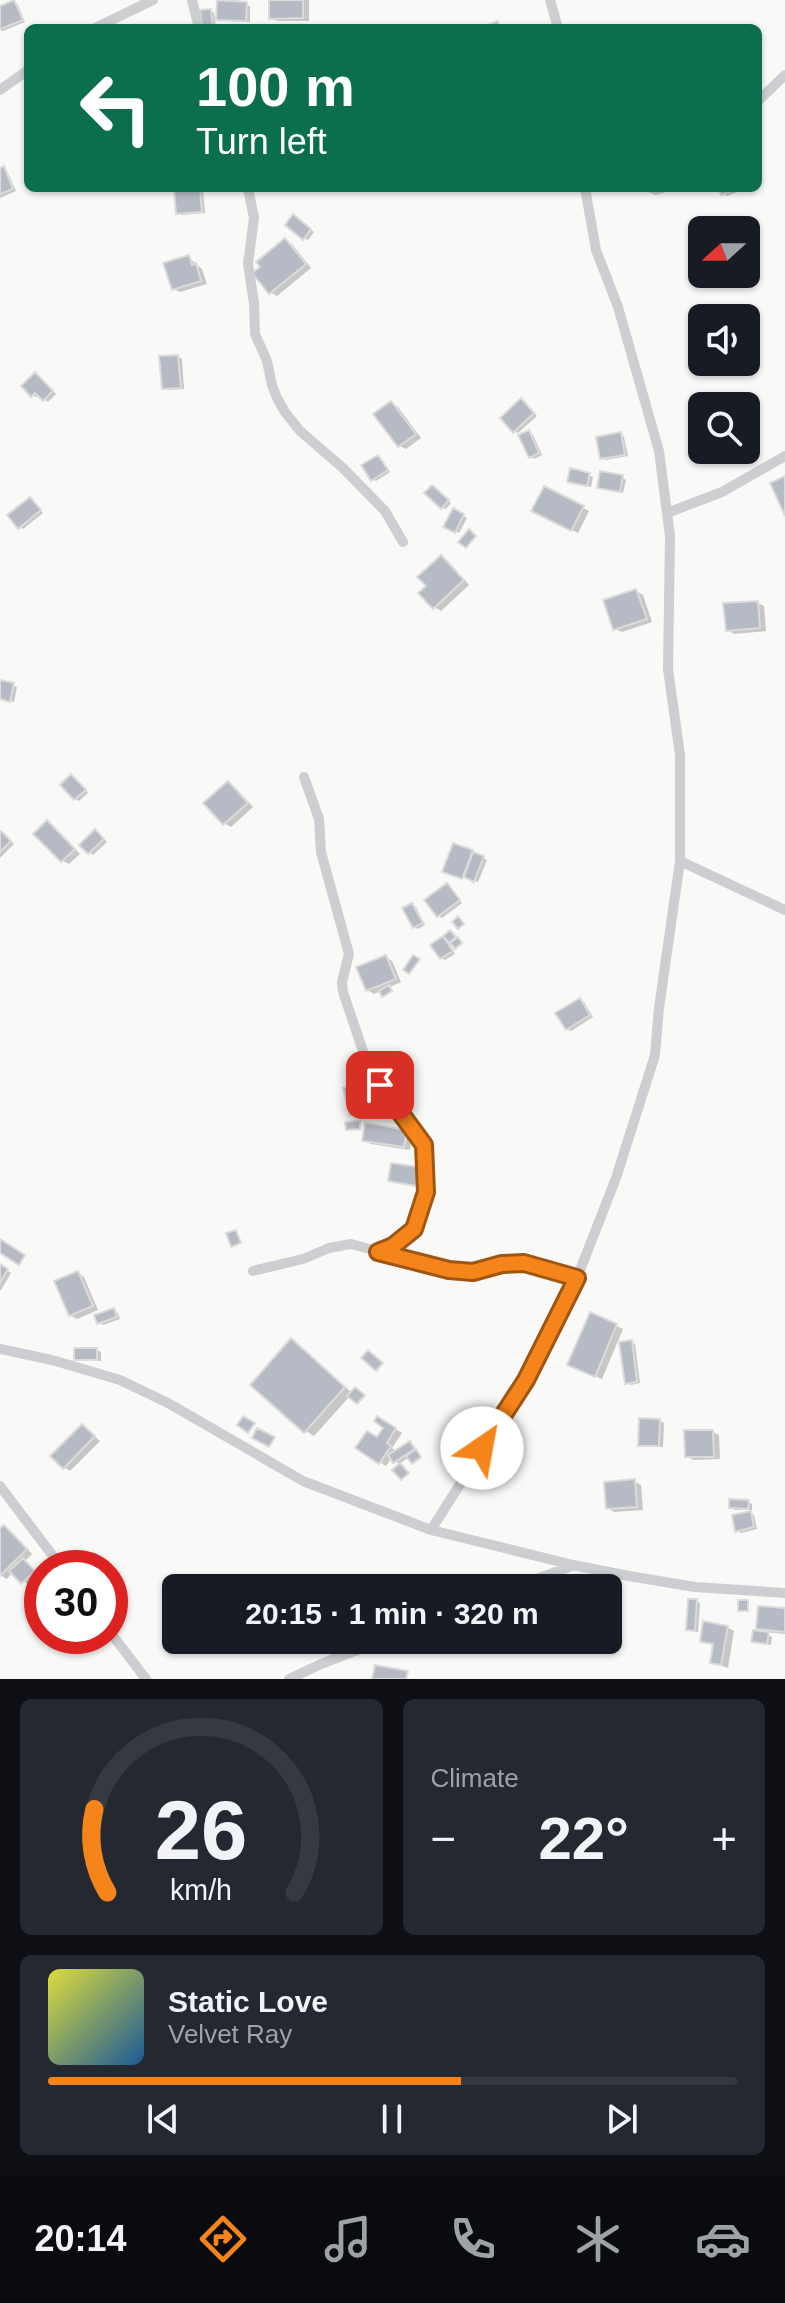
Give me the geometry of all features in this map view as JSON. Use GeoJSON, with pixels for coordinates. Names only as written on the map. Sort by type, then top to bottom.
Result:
{"type":"FeatureCollection","features":[{"type":"Feature","properties":{"kind":"street"},"geometry":{"type":"LineString","coordinates":[[192,0],[198,24]]}},
{"type":"Feature","properties":{"kind":"street"},"geometry":{"type":"LineString","coordinates":[[550,0],[557,24]]}},
{"type":"Feature","properties":{"kind":"street"},"geometry":{"type":"LineString","coordinates":[[103,24],[149,1]]}},
{"type":"Feature","properties":{"kind":"street"},"geometry":{"type":"LineString","coordinates":[[0,90],[24,73]]}},
{"type":"Feature","properties":{"kind":"street"},"geometry":{"type":"LineString","coordinates":[[762,97],[785,75]]}},
{"type":"Feature","properties":{"kind":"street"},"geometry":{"type":"LineString","coordinates":[[249,192],[254,218],[248,264],[254,303],[253,326],[277,398],[300,431],[343,468],[385,511],[403,542]]}},
{"type":"Feature","properties":{"kind":"street"},"geometry":{"type":"LineString","coordinates":[[431,1530],[526,1380],[577,1278],[616,1178],[655,1055],[680,861],[680,755],[668,669],[670,536],[659,451],[618,307],[596,250],[586,192]]}},
{"type":"Feature","properties":{"kind":"street"},"geometry":{"type":"LineString","coordinates":[[667,513],[722,492],[785,456]]}},
{"type":"Feature","properties":{"kind":"street"},"geometry":{"type":"LineString","coordinates":[[304,777],[319,819],[321,852],[349,954],[342,982],[343,992],[369,1069],[424,1145],[426,1192],[414,1229],[393,1246],[378,1252]]}},
{"type":"Feature","properties":{"kind":"street"},"geometry":{"type":"LineString","coordinates":[[680,861],[785,910]]}},
{"type":"Feature","properties":{"kind":"street"},"geometry":{"type":"LineString","coordinates":[[253,1271],[351,1244],[449,1270],[473,1272],[502,1264],[524,1263],[577,1278]]}},
{"type":"Feature","properties":{"kind":"street"},"geometry":{"type":"LineString","coordinates":[[0,1349],[120,1380],[168,1403],[303,1481],[431,1530],[573,1565],[695,1587],[785,1593]]}},
{"type":"Feature","properties":{"kind":"street"},"geometry":{"type":"LineString","coordinates":[[0,1486],[48,1550]]}},
{"type":"Feature","properties":{"kind":"street"},"geometry":{"type":"LineString","coordinates":[[550,1574],[573,1565]]}},
{"type":"Feature","properties":{"kind":"street"},"geometry":{"type":"LineString","coordinates":[[127,1654],[146,1679]]}},
{"type":"Feature","properties":{"kind":"street"},"geometry":{"type":"LineString","coordinates":[[289,1679],[347,1654]]}},
{"type":"Feature","properties":{"kind":"building"},"geometry":{"type":"Polygon","coordinates":[[[14,0],[23,20],[0,29],[0,6],[14,0]]]}},
{"type":"Feature","properties":{"kind":"building"},"geometry":{"type":"Polygon","coordinates":[[[217,0],[247,2],[246,21],[216,20],[217,0]]]}},
{"type":"Feature","properties":{"kind":"building"},"geometry":{"type":"Polygon","coordinates":[[[269,0],[303,0],[303,18],[269,19],[269,0]]]}},
{"type":"Feature","properties":{"kind":"building"},"geometry":{"type":"Polygon","coordinates":[[[211,9],[213,24],[202,24],[200,10],[211,9]]]}},
{"type":"Feature","properties":{"kind":"building"},"geometry":{"type":"Polygon","coordinates":[[[4,166],[13,189],[0,194],[0,168],[4,166]]]}},
{"type":"Feature","properties":{"kind":"building"},"geometry":{"type":"Polygon","coordinates":[[[174,192],[200,192],[202,212],[176,214],[174,192]]]}},
{"type":"Feature","properties":{"kind":"building"},"geometry":{"type":"Polygon","coordinates":[[[293,214],[311,229],[303,240],[285,225],[293,214]]]}},
{"type":"Feature","properties":{"kind":"building"},"geometry":{"type":"Polygon","coordinates":[[[285,238],[306,264],[269,294],[252,273],[260,267],[256,262],[285,238]]]}},
{"type":"Feature","properties":{"kind":"building"},"geometry":{"type":"Polygon","coordinates":[[[189,255],[192,265],[196,263],[201,281],[172,290],[163,263],[189,255]]]}},
{"type":"Feature","properties":{"kind":"building"},"geometry":{"type":"Polygon","coordinates":[[[178,355],[181,388],[162,389],[159,356],[178,355]]]}},
{"type":"Feature","properties":{"kind":"building"},"geometry":{"type":"Polygon","coordinates":[[[35,372],[53,391],[43,401],[35,393],[31,397],[21,386],[35,372]]]}},
{"type":"Feature","properties":{"kind":"building"},"geometry":{"type":"Polygon","coordinates":[[[521,398],[534,413],[513,433],[500,418],[521,398]]]}},
{"type":"Feature","properties":{"kind":"building"},"geometry":{"type":"Polygon","coordinates":[[[391,401],[416,434],[398,447],[373,414],[391,401]]]}},
{"type":"Feature","properties":{"kind":"building"},"geometry":{"type":"Polygon","coordinates":[[[529,430],[539,453],[529,458],[518,435],[529,430]]]}},
{"type":"Feature","properties":{"kind":"building"},"geometry":{"type":"Polygon","coordinates":[[[621,432],[625,455],[600,459],[596,437],[621,432]]]}},
{"type":"Feature","properties":{"kind":"building"},"geometry":{"type":"Polygon","coordinates":[[[378,455],[388,470],[371,481],[361,465],[378,455]]]}},
{"type":"Feature","properties":{"kind":"building"},"geometry":{"type":"Polygon","coordinates":[[[570,468],[590,473],[587,486],[567,482],[570,468]]]}},
{"type":"Feature","properties":{"kind":"building"},"geometry":{"type":"Polygon","coordinates":[[[600,471],[623,475],[620,492],[597,488],[600,471]]]}},
{"type":"Feature","properties":{"kind":"building"},"geometry":{"type":"Polygon","coordinates":[[[785,476],[785,516],[770,483],[785,476]]]}},
{"type":"Feature","properties":{"kind":"building"},"geometry":{"type":"Polygon","coordinates":[[[432,485],[449,500],[441,509],[424,493],[432,485]]]}},
{"type":"Feature","properties":{"kind":"building"},"geometry":{"type":"Polygon","coordinates":[[[544,486],[584,506],[571,531],[531,511],[544,486]]]}},
{"type":"Feature","properties":{"kind":"building"},"geometry":{"type":"Polygon","coordinates":[[[30,497],[41,510],[18,529],[7,515],[30,497]]]}},
{"type":"Feature","properties":{"kind":"building"},"geometry":{"type":"Polygon","coordinates":[[[453,508],[464,514],[455,533],[443,527],[453,508]]]}},
{"type":"Feature","properties":{"kind":"building"},"geometry":{"type":"Polygon","coordinates":[[[469,529],[476,536],[466,548],[458,542],[469,529]]]}},
{"type":"Feature","properties":{"kind":"building"},"geometry":{"type":"Polygon","coordinates":[[[441,555],[464,580],[433,609],[418,593],[426,586],[417,577],[441,555]]]}},
{"type":"Feature","properties":{"kind":"building"},"geometry":{"type":"Polygon","coordinates":[[[636,589],[647,619],[613,630],[603,600],[636,589]]]}},
{"type":"Feature","properties":{"kind":"building"},"geometry":{"type":"Polygon","coordinates":[[[758,601],[760,628],[726,631],[723,603],[758,601]]]}},
{"type":"Feature","properties":{"kind":"building"},"geometry":{"type":"Polygon","coordinates":[[[0,680],[14,683],[10,702],[0,699],[0,680]]]}},
{"type":"Feature","properties":{"kind":"building"},"geometry":{"type":"Polygon","coordinates":[[[71,774],[86,790],[74,800],[60,785],[71,774]]]}},
{"type":"Feature","properties":{"kind":"building"},"geometry":{"type":"Polygon","coordinates":[[[228,781],[248,803],[223,825],[203,803],[228,781]]]}},
{"type":"Feature","properties":{"kind":"building"},"geometry":{"type":"Polygon","coordinates":[[[47,820],[75,849],[61,862],[33,834],[47,820]]]}},
{"type":"Feature","properties":{"kind":"building"},"geometry":{"type":"Polygon","coordinates":[[[95,829],[104,839],[88,854],[79,845],[95,829]]]}},
{"type":"Feature","properties":{"kind":"building"},"geometry":{"type":"Polygon","coordinates":[[[0,832],[11,841],[0,852],[0,832]]]}},
{"type":"Feature","properties":{"kind":"building"},"geometry":{"type":"Polygon","coordinates":[[[453,843],[473,850],[462,879],[442,872],[453,843]]]}},
{"type":"Feature","properties":{"kind":"building"},"geometry":{"type":"Polygon","coordinates":[[[473,852],[484,856],[474,882],[464,877],[473,852]]]}},
{"type":"Feature","properties":{"kind":"building"},"geometry":{"type":"Polygon","coordinates":[[[447,883],[460,900],[437,917],[424,900],[447,883]]]}},
{"type":"Feature","properties":{"kind":"building"},"geometry":{"type":"Polygon","coordinates":[[[412,903],[423,923],[413,928],[402,908],[412,903]]]}},
{"type":"Feature","properties":{"kind":"building"},"geometry":{"type":"Polygon","coordinates":[[[458,916],[464,924],[458,929],[452,922],[458,916]]]}},
{"type":"Feature","properties":{"kind":"building"},"geometry":{"type":"Polygon","coordinates":[[[450,930],[456,937],[449,943],[443,936],[450,930]]]}},
{"type":"Feature","properties":{"kind":"building"},"geometry":{"type":"Polygon","coordinates":[[[443,936],[453,951],[440,959],[430,945],[443,936]]]}},
{"type":"Feature","properties":{"kind":"building"},"geometry":{"type":"Polygon","coordinates":[[[458,937],[462,943],[455,949],[450,943],[458,937]]]}},
{"type":"Feature","properties":{"kind":"building"},"geometry":{"type":"Polygon","coordinates":[[[386,955],[396,979],[366,991],[356,967],[386,955]]]}},
{"type":"Feature","properties":{"kind":"building"},"geometry":{"type":"Polygon","coordinates":[[[413,955],[420,959],[409,974],[403,970],[413,955]]]}},
{"type":"Feature","properties":{"kind":"building"},"geometry":{"type":"Polygon","coordinates":[[[389,985],[392,991],[382,997],[379,991],[389,985]]]}},
{"type":"Feature","properties":{"kind":"building"},"geometry":{"type":"Polygon","coordinates":[[[580,998],[590,1015],[566,1030],[555,1013],[580,998]]]}},
{"type":"Feature","properties":{"kind":"building"},"geometry":{"type":"Polygon","coordinates":[[[364,1084],[370,1110],[350,1115],[343,1088],[364,1084]]]}},
{"type":"Feature","properties":{"kind":"building"},"geometry":{"type":"Polygon","coordinates":[[[360,1121],[360,1129],[346,1130],[345,1122],[360,1121]]]}},
{"type":"Feature","properties":{"kind":"building"},"geometry":{"type":"Polygon","coordinates":[[[365,1123],[407,1130],[404,1147],[362,1141],[365,1123]]]}},
{"type":"Feature","properties":{"kind":"building"},"geometry":{"type":"Polygon","coordinates":[[[391,1163],[419,1167],[416,1186],[388,1181],[391,1163]]]}},
{"type":"Feature","properties":{"kind":"building"},"geometry":{"type":"Polygon","coordinates":[[[236,1230],[241,1243],[231,1247],[226,1233],[236,1230]]]}},
{"type":"Feature","properties":{"kind":"building"},"geometry":{"type":"Polygon","coordinates":[[[0,1239],[25,1255],[19,1265],[0,1253],[0,1239]]]}},
{"type":"Feature","properties":{"kind":"building"},"geometry":{"type":"Polygon","coordinates":[[[0,1264],[8,1269],[0,1283],[0,1264]]]}},
{"type":"Feature","properties":{"kind":"building"},"geometry":{"type":"Polygon","coordinates":[[[78,1271],[93,1306],[69,1316],[54,1281],[78,1271]]]}},
{"type":"Feature","properties":{"kind":"building"},"geometry":{"type":"Polygon","coordinates":[[[114,1308],[117,1317],[97,1324],[94,1315],[114,1308]]]}},
{"type":"Feature","properties":{"kind":"building"},"geometry":{"type":"Polygon","coordinates":[[[590,1312],[617,1324],[595,1377],[567,1365],[590,1312]]]}},
{"type":"Feature","properties":{"kind":"building"},"geometry":{"type":"Polygon","coordinates":[[[291,1338],[345,1387],[304,1433],[250,1385],[291,1338]]]}},
{"type":"Feature","properties":{"kind":"building"},"geometry":{"type":"Polygon","coordinates":[[[632,1340],[637,1382],[625,1384],[619,1342],[632,1340]]]}},
{"type":"Feature","properties":{"kind":"building"},"geometry":{"type":"Polygon","coordinates":[[[74,1348],[97,1348],[97,1360],[74,1360],[74,1348]]]}},
{"type":"Feature","properties":{"kind":"building"},"geometry":{"type":"Polygon","coordinates":[[[368,1350],[383,1363],[376,1371],[361,1358],[368,1350]]]}},
{"type":"Feature","properties":{"kind":"building"},"geometry":{"type":"Polygon","coordinates":[[[355,1387],[365,1395],[357,1404],[347,1396],[355,1387]]]}},
{"type":"Feature","properties":{"kind":"building"},"geometry":{"type":"Polygon","coordinates":[[[243,1416],[255,1423],[248,1433],[237,1425],[243,1416]]]}},
{"type":"Feature","properties":{"kind":"building"},"geometry":{"type":"Polygon","coordinates":[[[377,1416],[396,1428],[387,1443],[391,1446],[379,1464],[355,1448],[367,1431],[377,1437],[383,1428],[374,1421],[377,1416]]]}},
{"type":"Feature","properties":{"kind":"building"},"geometry":{"type":"Polygon","coordinates":[[[639,1418],[660,1419],[659,1446],[638,1446],[639,1418]]]}},
{"type":"Feature","properties":{"kind":"building"},"geometry":{"type":"Polygon","coordinates":[[[82,1424],[95,1436],[63,1469],[50,1456],[82,1424]]]}},
{"type":"Feature","properties":{"kind":"building"},"geometry":{"type":"Polygon","coordinates":[[[257,1428],[275,1437],[269,1447],[252,1438],[257,1428]]]}},
{"type":"Feature","properties":{"kind":"building"},"geometry":{"type":"Polygon","coordinates":[[[684,1430],[713,1430],[714,1457],[685,1457],[684,1430]]]}},
{"type":"Feature","properties":{"kind":"building"},"geometry":{"type":"Polygon","coordinates":[[[410,1441],[415,1449],[393,1463],[388,1455],[410,1441]]]}},
{"type":"Feature","properties":{"kind":"building"},"geometry":{"type":"Polygon","coordinates":[[[416,1449],[421,1457],[412,1464],[406,1456],[416,1449]]]}},
{"type":"Feature","properties":{"kind":"building"},"geometry":{"type":"Polygon","coordinates":[[[400,1463],[409,1473],[401,1480],[392,1470],[400,1463]]]}},
{"type":"Feature","properties":{"kind":"building"},"geometry":{"type":"Polygon","coordinates":[[[635,1479],[637,1507],[606,1509],[604,1482],[635,1479]]]}},
{"type":"Feature","properties":{"kind":"building"},"geometry":{"type":"Polygon","coordinates":[[[729,1499],[749,1500],[748,1509],[729,1508],[729,1499]]]}},
{"type":"Feature","properties":{"kind":"building"},"geometry":{"type":"Polygon","coordinates":[[[751,1511],[754,1527],[735,1532],[732,1515],[751,1511]]]}},
{"type":"Feature","properties":{"kind":"building"},"geometry":{"type":"Polygon","coordinates":[[[4,1525],[27,1549],[0,1576],[0,1528],[4,1525]]]}},
{"type":"Feature","properties":{"kind":"building"},"geometry":{"type":"Polygon","coordinates":[[[24,1559],[24,1581],[21,1584],[9,1571],[24,1559]]]}},
{"type":"Feature","properties":{"kind":"building"},"geometry":{"type":"Polygon","coordinates":[[[688,1599],[697,1599],[695,1631],[686,1630],[688,1599]]]}},
{"type":"Feature","properties":{"kind":"building"},"geometry":{"type":"Polygon","coordinates":[[[738,1600],[748,1600],[748,1611],[738,1611],[738,1600]]]}},
{"type":"Feature","properties":{"kind":"building"},"geometry":{"type":"Polygon","coordinates":[[[758,1606],[785,1608],[785,1632],[756,1629],[758,1606]]]}},
{"type":"Feature","properties":{"kind":"building"},"geometry":{"type":"Polygon","coordinates":[[[703,1621],[728,1626],[721,1665],[710,1663],[713,1644],[700,1642],[703,1621]]]}},
{"type":"Feature","properties":{"kind":"building"},"geometry":{"type":"Polygon","coordinates":[[[753,1630],[769,1632],[767,1644],[751,1642],[753,1630]]]}},
{"type":"Feature","properties":{"kind":"building"},"geometry":{"type":"Polygon","coordinates":[[[375,1665],[408,1671],[406,1679],[372,1679],[375,1665]]]}},
{"type":"Feature","properties":{"kind":"route"},"geometry":{"type":"LineString","coordinates":[[380,1085],[424,1145],[426,1192],[414,1229],[393,1246],[378,1252],[449,1270],[473,1272],[502,1264],[524,1263],[577,1278],[526,1380],[482,1448]]}}]}
